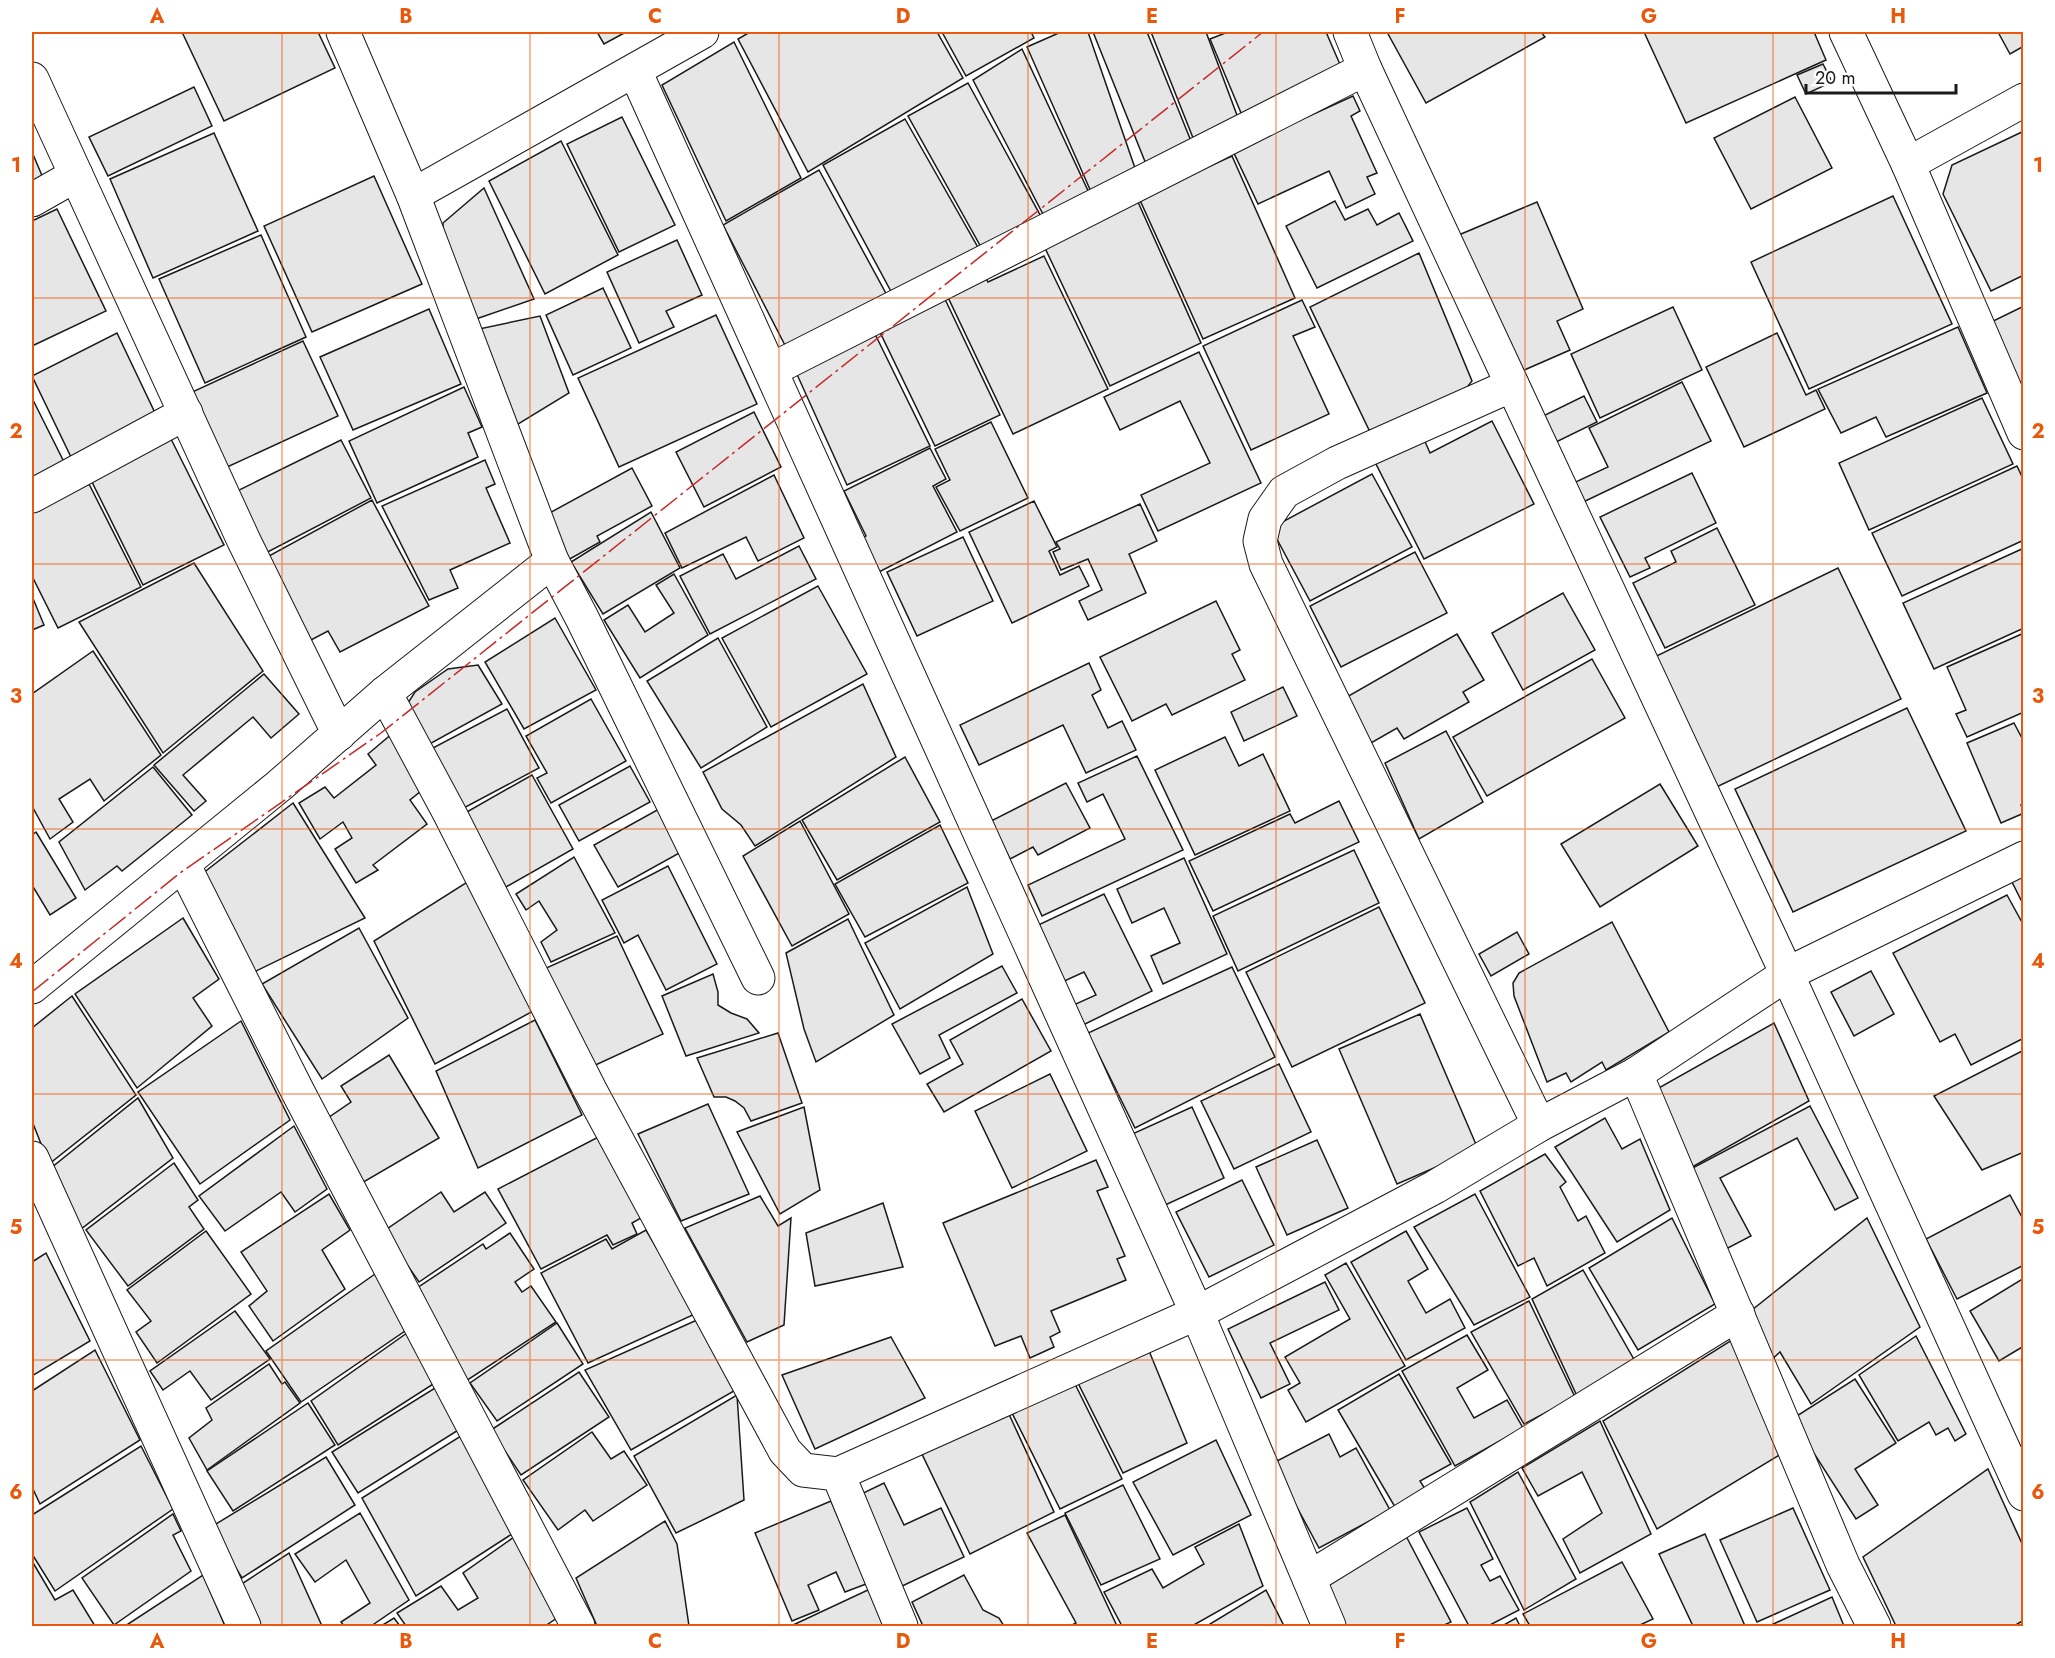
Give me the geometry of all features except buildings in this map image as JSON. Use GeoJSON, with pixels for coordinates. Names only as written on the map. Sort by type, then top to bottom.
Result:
{"type":"FeatureCollection","features":[{"type":"Feature","properties":{"kind":"street"},"geometry":{"type":"LineString","coordinates":[[343,32],[413,195],[552,561],[758,978]]}},
{"type":"Feature","properties":{"kind":"street"},"geometry":{"type":"LineString","coordinates":[[413,195],[702,32]]}},
{"type":"Feature","properties":{"kind":"street"},"geometry":{"type":"LineString","coordinates":[[1350,32],[1512,386],[1787,974],[2024,1494]]}},
{"type":"Feature","properties":{"kind":"street"},"geometry":{"type":"LineString","coordinates":[[1846,32],[1908,164],[2024,433]]}},
{"type":"Feature","properties":{"kind":"street"},"geometry":{"type":"LineString","coordinates":[[771,370],[1365,69]]}},
{"type":"Feature","properties":{"kind":"street"},"geometry":{"type":"LineString","coordinates":[[635,70],[1197,1314],[1329,1626]]}},
{"type":"Feature","properties":{"kind":"street"},"geometry":{"type":"LineString","coordinates":[[32,79],[244,541],[339,734]]}},
{"type":"Feature","properties":{"kind":"street"},"geometry":{"type":"LineString","coordinates":[[1908,164],[2024,100]]}},
{"type":"Feature","properties":{"kind":"street"},"geometry":{"type":"LineString","coordinates":[[32,200],[76,175]]}},
{"type":"Feature","properties":{"kind":"street"},"geometry":{"type":"LineString","coordinates":[[1512,386],[1337,462],[1284,492],[1265,519],[1260,541],[1266,564],[1539,1125]]}},
{"type":"Feature","properties":{"kind":"street"},"geometry":{"type":"LineString","coordinates":[[32,496],[186,413]]}},
{"type":"Feature","properties":{"kind":"street"},"geometry":{"type":"LineString","coordinates":[[32,987],[183,864],[385,693],[552,561]]}},
{"type":"Feature","properties":{"kind":"street"},"geometry":{"type":"LineString","coordinates":[[385,693],[590,1090],[785,1451],[803,1470],[838,1474],[1197,1314],[1436,1187],[1539,1125],[1636,1074],[1787,974],[2024,858]]}},
{"type":"Feature","properties":{"kind":"street"},"geometry":{"type":"LineString","coordinates":[[183,864],[298,1092],[578,1626]]}},
{"type":"Feature","properties":{"kind":"street"},"geometry":{"type":"LineString","coordinates":[[1636,1074],[1843,1565],[1874,1626]]}},
{"type":"Feature","properties":{"kind":"street"},"geometry":{"type":"LineString","coordinates":[[32,1158],[244,1626]]}},
{"type":"Feature","properties":{"kind":"street"},"geometry":{"type":"LineString","coordinates":[[1309,1578],[1738,1314]]}},
{"type":"Feature","properties":{"kind":"street"},"geometry":{"type":"LineString","coordinates":[[838,1474],[901,1626]]}},
{"type":"Feature","properties":{"kind":"power"},"geometry":{"type":"LineString","coordinates":[[32,992],[180,873],[381,733],[1263,32]]}}]}
